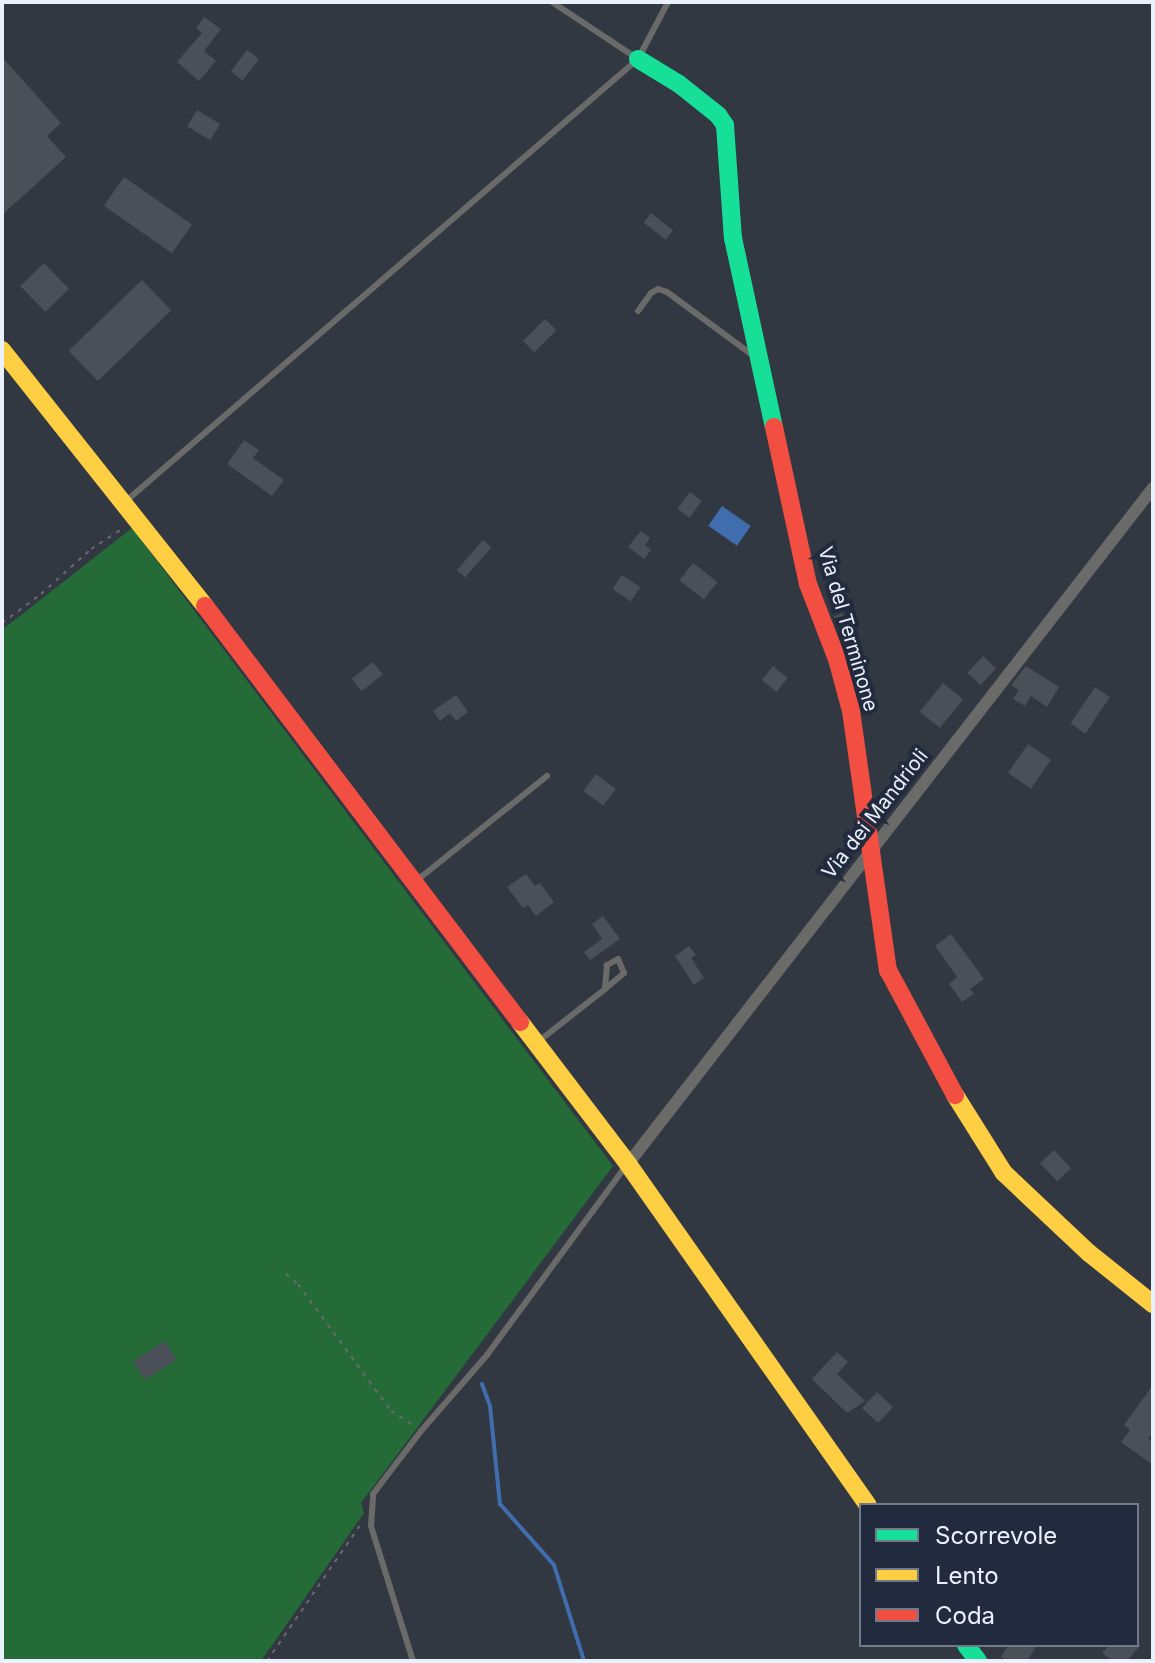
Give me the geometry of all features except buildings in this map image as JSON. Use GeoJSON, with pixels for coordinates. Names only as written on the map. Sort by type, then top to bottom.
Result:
{"type":"FeatureCollection","features":[{"type":"Feature","properties":{"kind":"main road","name":"Via del Terminone"},"geometry":{"type":"LineString","coordinates":[[638,59],[679,84],[718,115],[725,125],[736,250],[808,584],[837,659],[851,711],[888,970],[973,1129],[1004,1173],[1038,1208],[1153,1304]]}},
{"type":"Feature","properties":{"kind":"main road"},"geometry":{"type":"LineString","coordinates":[[2,350],[125,501],[628,1164],[867,1503]]}},
{"type":"Feature","properties":{"kind":"street","name":"Via dei Mandrioli"},"geometry":{"type":"LineString","coordinates":[[628,1164],[1153,488]]}},
{"type":"Feature","properties":{"kind":"lane"},"geometry":{"type":"LineString","coordinates":[[552,2],[638,59]]}},
{"type":"Feature","properties":{"kind":"lane"},"geometry":{"type":"LineString","coordinates":[[125,501],[638,59],[668,2]]}},
{"type":"Feature","properties":{"kind":"lane"},"geometry":{"type":"LineString","coordinates":[[638,311],[651,293],[658,289],[667,292],[751,354]]}},
{"type":"Feature","properties":{"kind":"lane"},"geometry":{"type":"LineString","coordinates":[[413,883],[547,776]]}},
{"type":"Feature","properties":{"kind":"lane"},"geometry":{"type":"LineString","coordinates":[[536,1043],[605,989],[624,973],[618,959],[607,965],[605,989]]}},
{"type":"Feature","properties":{"kind":"lane"},"geometry":{"type":"LineString","coordinates":[[413,1661],[371,1526],[373,1494],[421,1431],[477,1367],[628,1164]]}},
{"type":"Feature","properties":{"kind":"path"},"geometry":{"type":"LineString","coordinates":[[2,623],[41,594],[91,549],[138,518]]}},
{"type":"Feature","properties":{"kind":"path"},"geometry":{"type":"LineString","coordinates":[[286,1274],[298,1284],[391,1411],[421,1431]]}},
{"type":"Feature","properties":{"kind":"path"},"geometry":{"type":"LineString","coordinates":[[267,1661],[372,1508]]}},
{"type":"Feature","properties":{"kind":"green space"},"geometry":{"type":"Polygon","coordinates":[[[132,528],[613,1166],[361,1503],[364,1513],[261,1661],[2,1661],[2,630],[132,528]]]}},
{"type":"Feature","properties":{"kind":"water"},"geometry":{"type":"Polygon","coordinates":[[[722,506],[751,526],[737,546],[708,526],[722,506]]]}},
{"type":"Feature","properties":{"kind":"waterway"},"geometry":{"type":"LineString","coordinates":[[482,1384],[490,1406],[500,1504],[554,1565],[584,1661]]}},
{"type":"Feature","properties":{"kind":"traffic: fast"},"geometry":{"type":"LineString","coordinates":[[638,59],[679,84],[718,115],[725,125],[733,238],[774,427]]}},
{"type":"Feature","properties":{"kind":"traffic: fast"},"geometry":{"type":"LineString","coordinates":[[968,1647],[978,1661]]}},
{"type":"Feature","properties":{"kind":"traffic: slow"},"geometry":{"type":"LineString","coordinates":[[2,350],[205,606]]}},
{"type":"Feature","properties":{"kind":"traffic: slow"},"geometry":{"type":"LineString","coordinates":[[520,1022],[628,1164],[867,1503]]}},
{"type":"Feature","properties":{"kind":"traffic: slow"},"geometry":{"type":"LineString","coordinates":[[955,1095],[1004,1173],[1089,1253],[1153,1304]]}},
{"type":"Feature","properties":{"kind":"traffic: jam"},"geometry":{"type":"LineString","coordinates":[[774,427],[808,584],[837,659],[851,711],[888,970],[955,1095]]}},
{"type":"Feature","properties":{"kind":"traffic: jam"},"geometry":{"type":"LineString","coordinates":[[205,606],[520,1022]]}}]}
